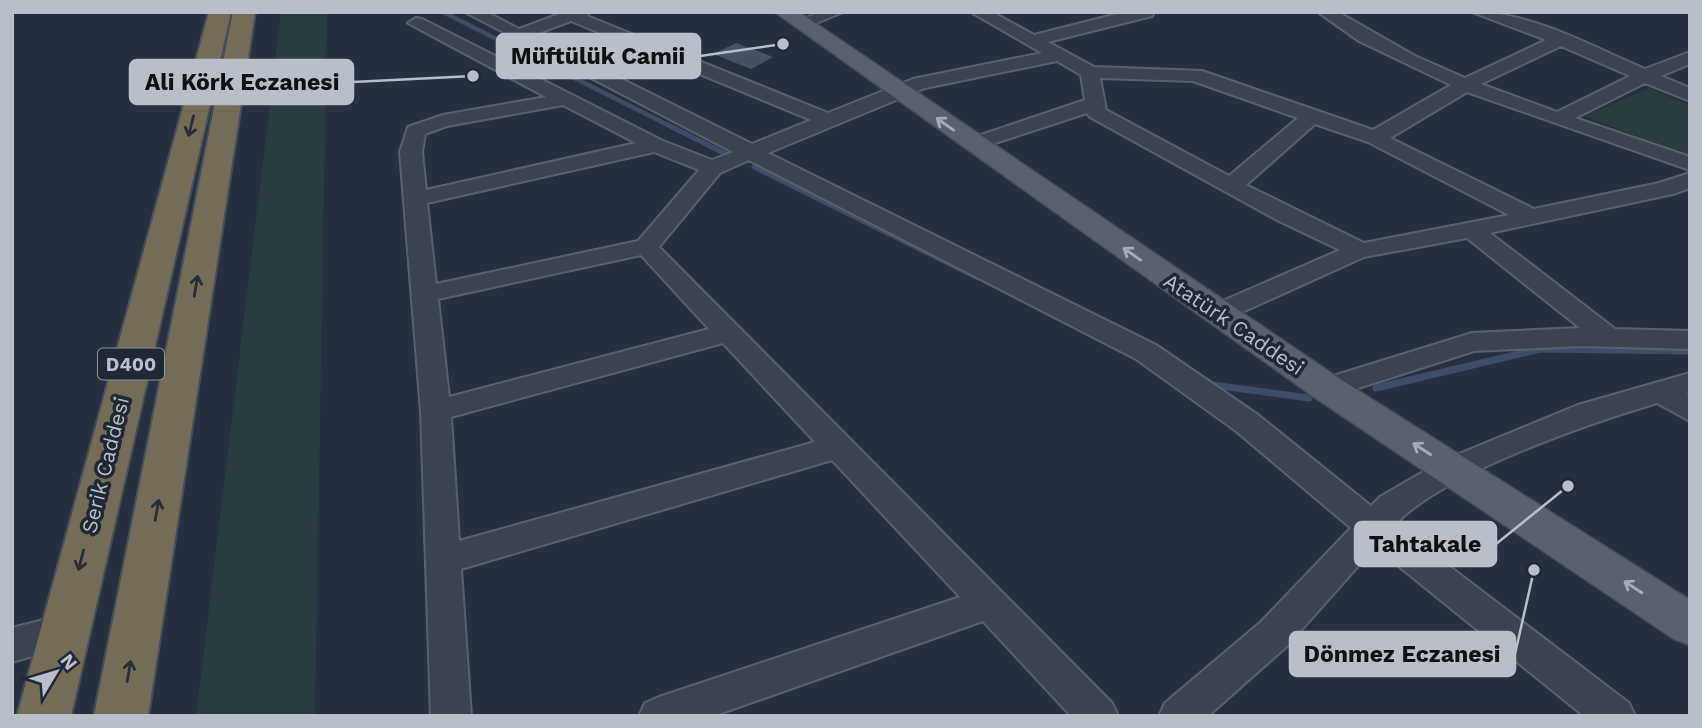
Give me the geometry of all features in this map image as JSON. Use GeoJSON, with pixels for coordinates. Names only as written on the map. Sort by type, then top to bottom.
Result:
{"type":"FeatureCollection","features":[{"type":"Feature","properties":{"kind":"highway","name":"Serik Caddesi"},"geometry":{"type":"LineString","coordinates":[[44,716],[63,631],[228,23]]}},
{"type":"Feature","properties":{"kind":"highway","name":"Serik Caddesi"},"geometry":{"type":"LineString","coordinates":[[121,716],[228,23]]}},
{"type":"Feature","properties":{"kind":"main road","name":"Atatürk Caddesi"},"geometry":{"type":"LineString","coordinates":[[794,18],[1327,388],[1690,625]]}},
{"type":"Feature","properties":{"kind":"street"},"geometry":{"type":"LineString","coordinates":[[473,12],[1146,352],[1247,423],[1371,525],[1613,715]]}},
{"type":"Feature","properties":{"kind":"street"},"geometry":{"type":"LineString","coordinates":[[794,18],[835,12]]}},
{"type":"Feature","properties":{"kind":"street"},"geometry":{"type":"LineString","coordinates":[[979,12],[1090,72],[1195,75],[1375,138],[1531,217]]}},
{"type":"Feature","properties":{"kind":"street"},"geometry":{"type":"LineString","coordinates":[[1035,40],[1146,12]]}},
{"type":"Feature","properties":{"kind":"street"},"geometry":{"type":"LineString","coordinates":[[1326,12],[1363,36],[1465,83],[1690,164]]}},
{"type":"Feature","properties":{"kind":"street"},"geometry":{"type":"LineString","coordinates":[[1480,12],[1562,40],[1690,95]]}},
{"type":"Feature","properties":{"kind":"street"},"geometry":{"type":"LineString","coordinates":[[1516,23],[1532,12]]}},
{"type":"Feature","properties":{"kind":"street"},"geometry":{"type":"LineString","coordinates":[[518,35],[577,14],[825,119]]}},
{"type":"Feature","properties":{"kind":"street"},"geometry":{"type":"LineString","coordinates":[[416,23],[656,145],[712,167]]}},
{"type":"Feature","properties":{"kind":"street"},"geometry":{"type":"LineString","coordinates":[[1375,138],[1465,83],[1514,58],[1562,40]]}},
{"type":"Feature","properties":{"kind":"street"},"geometry":{"type":"LineString","coordinates":[[425,294],[646,247],[712,167],[897,90],[1062,55]]}},
{"type":"Feature","properties":{"kind":"street"},"geometry":{"type":"LineString","coordinates":[[1560,118],[1646,75],[1690,57]]}},
{"type":"Feature","properties":{"kind":"street"},"geometry":{"type":"LineString","coordinates":[[1090,72],[1097,113],[1231,186],[1360,250]]}},
{"type":"Feature","properties":{"kind":"street"},"geometry":{"type":"LineString","coordinates":[[451,716],[441,560],[436,411],[411,152],[415,131],[443,121],[567,99]]}},
{"type":"Feature","properties":{"kind":"street"},"geometry":{"type":"LineString","coordinates":[[973,144],[1096,103]]}},
{"type":"Feature","properties":{"kind":"street"},"geometry":{"type":"LineString","coordinates":[[1231,186],[1312,116]]}},
{"type":"Feature","properties":{"kind":"street"},"geometry":{"type":"LineString","coordinates":[[415,199],[656,145]]}},
{"type":"Feature","properties":{"kind":"street"},"geometry":{"type":"LineString","coordinates":[[1218,313],[1360,250],[1379,249],[1472,230],[1665,189],[1690,180]]}},
{"type":"Feature","properties":{"kind":"street"},"geometry":{"type":"LineString","coordinates":[[1472,230],[1608,337]]}},
{"type":"Feature","properties":{"kind":"street"},"geometry":{"type":"LineString","coordinates":[[646,247],[1098,716]]}},
{"type":"Feature","properties":{"kind":"street"},"geometry":{"type":"LineString","coordinates":[[436,411],[728,332]]}},
{"type":"Feature","properties":{"kind":"street"},"geometry":{"type":"LineString","coordinates":[[1327,388],[1472,342],[1608,337],[1690,340]]}},
{"type":"Feature","properties":{"kind":"street"},"geometry":{"type":"LineString","coordinates":[[1179,716],[1274,634],[1371,525],[1392,506],[1453,469],[1588,413],[1690,383]]}},
{"type":"Feature","properties":{"kind":"street"},"geometry":{"type":"LineString","coordinates":[[1659,391],[1690,410]]}},
{"type":"Feature","properties":{"kind":"street"},"geometry":{"type":"LineString","coordinates":[[441,560],[839,447]]}},
{"type":"Feature","properties":{"kind":"street"},"geometry":{"type":"LineString","coordinates":[[659,716],[989,603]]}},
{"type":"Feature","properties":{"kind":"street"},"geometry":{"type":"LineString","coordinates":[[12,645],[63,631]]}},
{"type":"Feature","properties":{"kind":"green space"},"geometry":{"type":"Polygon","coordinates":[[[281,12],[327,12],[315,716],[196,716],[281,12]]]}},
{"type":"Feature","properties":{"kind":"green space"},"geometry":{"type":"Polygon","coordinates":[[[1650,88],[1690,106],[1690,157],[1585,116],[1650,88]]]}},
{"type":"Feature","properties":{"kind":"building"},"geometry":{"type":"Polygon","coordinates":[[[736,43],[773,57],[751,69],[713,54],[736,43]]]}},
{"type":"Feature","properties":{"kind":"waterway"},"geometry":{"type":"LineString","coordinates":[[443,12],[672,127]]}},
{"type":"Feature","properties":{"kind":"waterway"},"geometry":{"type":"LineString","coordinates":[[668,125],[672,127]]}},
{"type":"Feature","properties":{"kind":"waterway"},"geometry":{"type":"LineString","coordinates":[[672,127],[732,157]]}},
{"type":"Feature","properties":{"kind":"waterway"},"geometry":{"type":"LineString","coordinates":[[754,167],[978,278]]}},
{"type":"Feature","properties":{"kind":"waterway"},"geometry":{"type":"LineString","coordinates":[[1376,388],[1540,349],[1686,351]]}},
{"type":"Feature","properties":{"kind":"waterway"},"geometry":{"type":"LineString","coordinates":[[1206,384],[1309,398]]}},
{"type":"Feature","properties":{"kind":"place","name":"Müftülük Camii"},"geometry":{"type":"Point","coordinates":[783,44]}},
{"type":"Feature","properties":{"kind":"place","name":"Ali Körk Eczanesi"},"geometry":{"type":"Point","coordinates":[473,76]}},
{"type":"Feature","properties":{"kind":"place","name":"Tahtakale"},"geometry":{"type":"Point","coordinates":[1568,486]}},
{"type":"Feature","properties":{"kind":"place","name":"Dönmez Eczanesi"},"geometry":{"type":"Point","coordinates":[1534,570]}}]}
